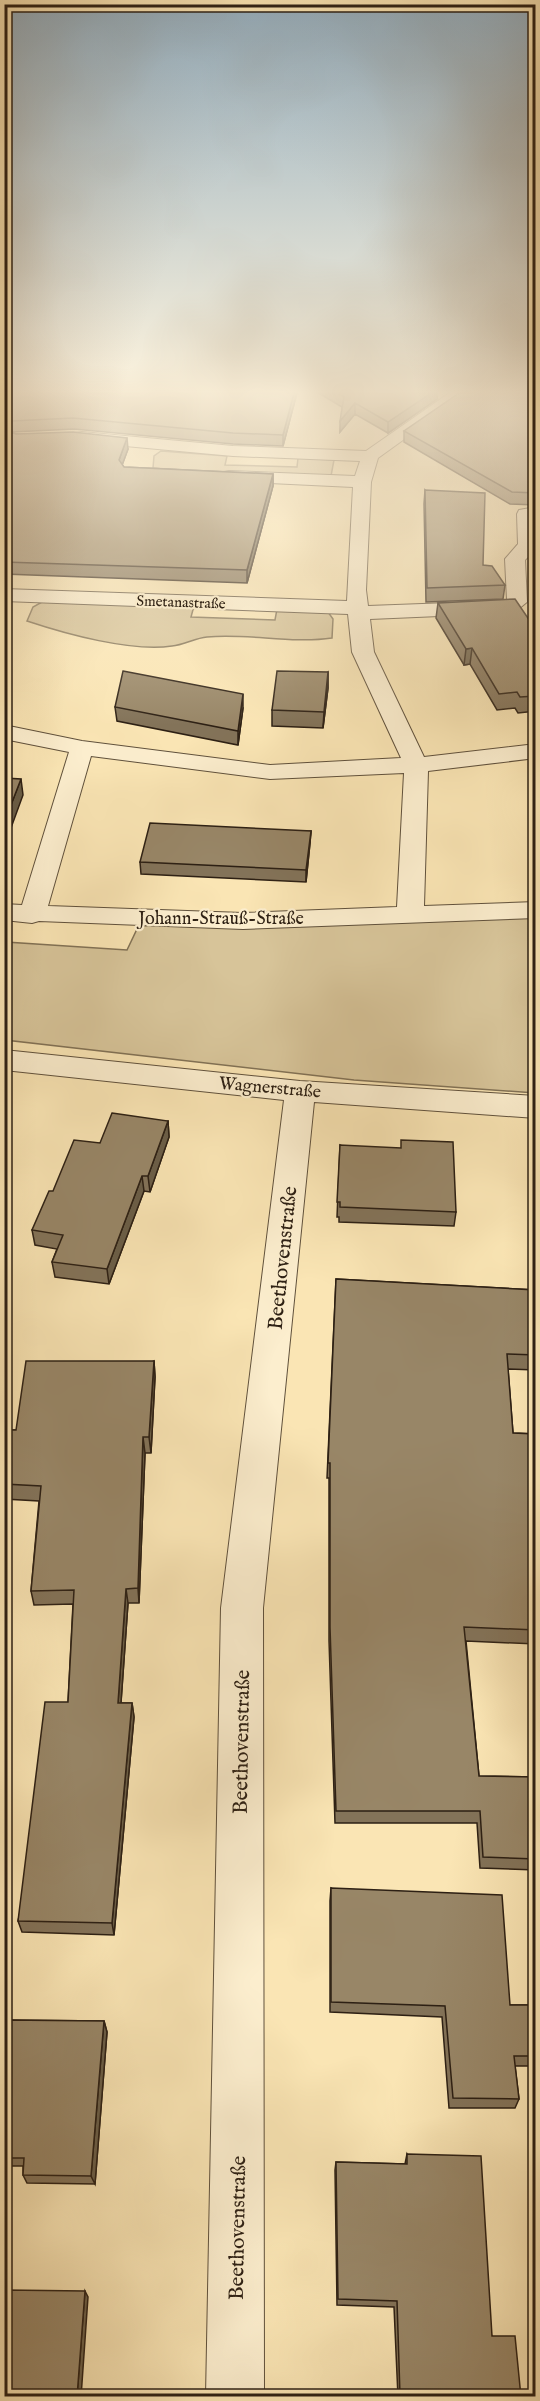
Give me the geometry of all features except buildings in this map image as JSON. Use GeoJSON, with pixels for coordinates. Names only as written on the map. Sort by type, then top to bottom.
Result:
{"type":"FeatureCollection","features":[{"type":"Feature","properties":{"kind":"street"},"geometry":{"type":"LineString","coordinates":[[361,501],[356,590],[363,652],[416,765],[410,916]]}},
{"type":"Feature","properties":{"kind":"street"},"geometry":{"type":"LineString","coordinates":[[532,547],[526,514],[536,513]]}},
{"type":"Feature","properties":{"kind":"street","name":"Smetanastraße"},"geometry":{"type":"LineString","coordinates":[[4,596],[358,610],[509,607],[517,602],[515,559],[532,547]]}},
{"type":"Feature","properties":{"kind":"street"},"geometry":{"type":"LineString","coordinates":[[4,732],[82,748],[270,772],[416,765],[536,751]]}},
{"type":"Feature","properties":{"kind":"street"},"geometry":{"type":"LineString","coordinates":[[32,915],[82,748]]}},
{"type":"Feature","properties":{"kind":"street","name":"Johann-Strauß-Straße"},"geometry":{"type":"LineString","coordinates":[[4,912],[32,915],[243,921],[536,910]]}},
{"type":"Feature","properties":{"kind":"street","name":"Wagnerstraße"},"geometry":{"type":"LineString","coordinates":[[4,1060],[300,1091],[536,1107]]}},
{"type":"Feature","properties":{"kind":"street","name":"Beethovenstraße"},"geometry":{"type":"LineString","coordinates":[[235,2397],[242,1608],[300,1091]]}},
{"type":"Feature","properties":{"kind":"shaded area"},"geometry":{"type":"Polygon","coordinates":[[[42,602],[194,606],[191,617],[275,620],[277,609],[328,612],[333,619],[332,638],[301,640],[222,636],[172,646],[118,644],[79,636],[27,621],[33,607],[42,602]]]}},
{"type":"Feature","properties":{"kind":"shaded area"},"geometry":{"type":"Polygon","coordinates":[[[535,913],[535,1093],[354,1080],[5,1040],[4,919],[9,924],[6,942],[127,950],[138,927],[156,924],[535,913]]]}}]}
